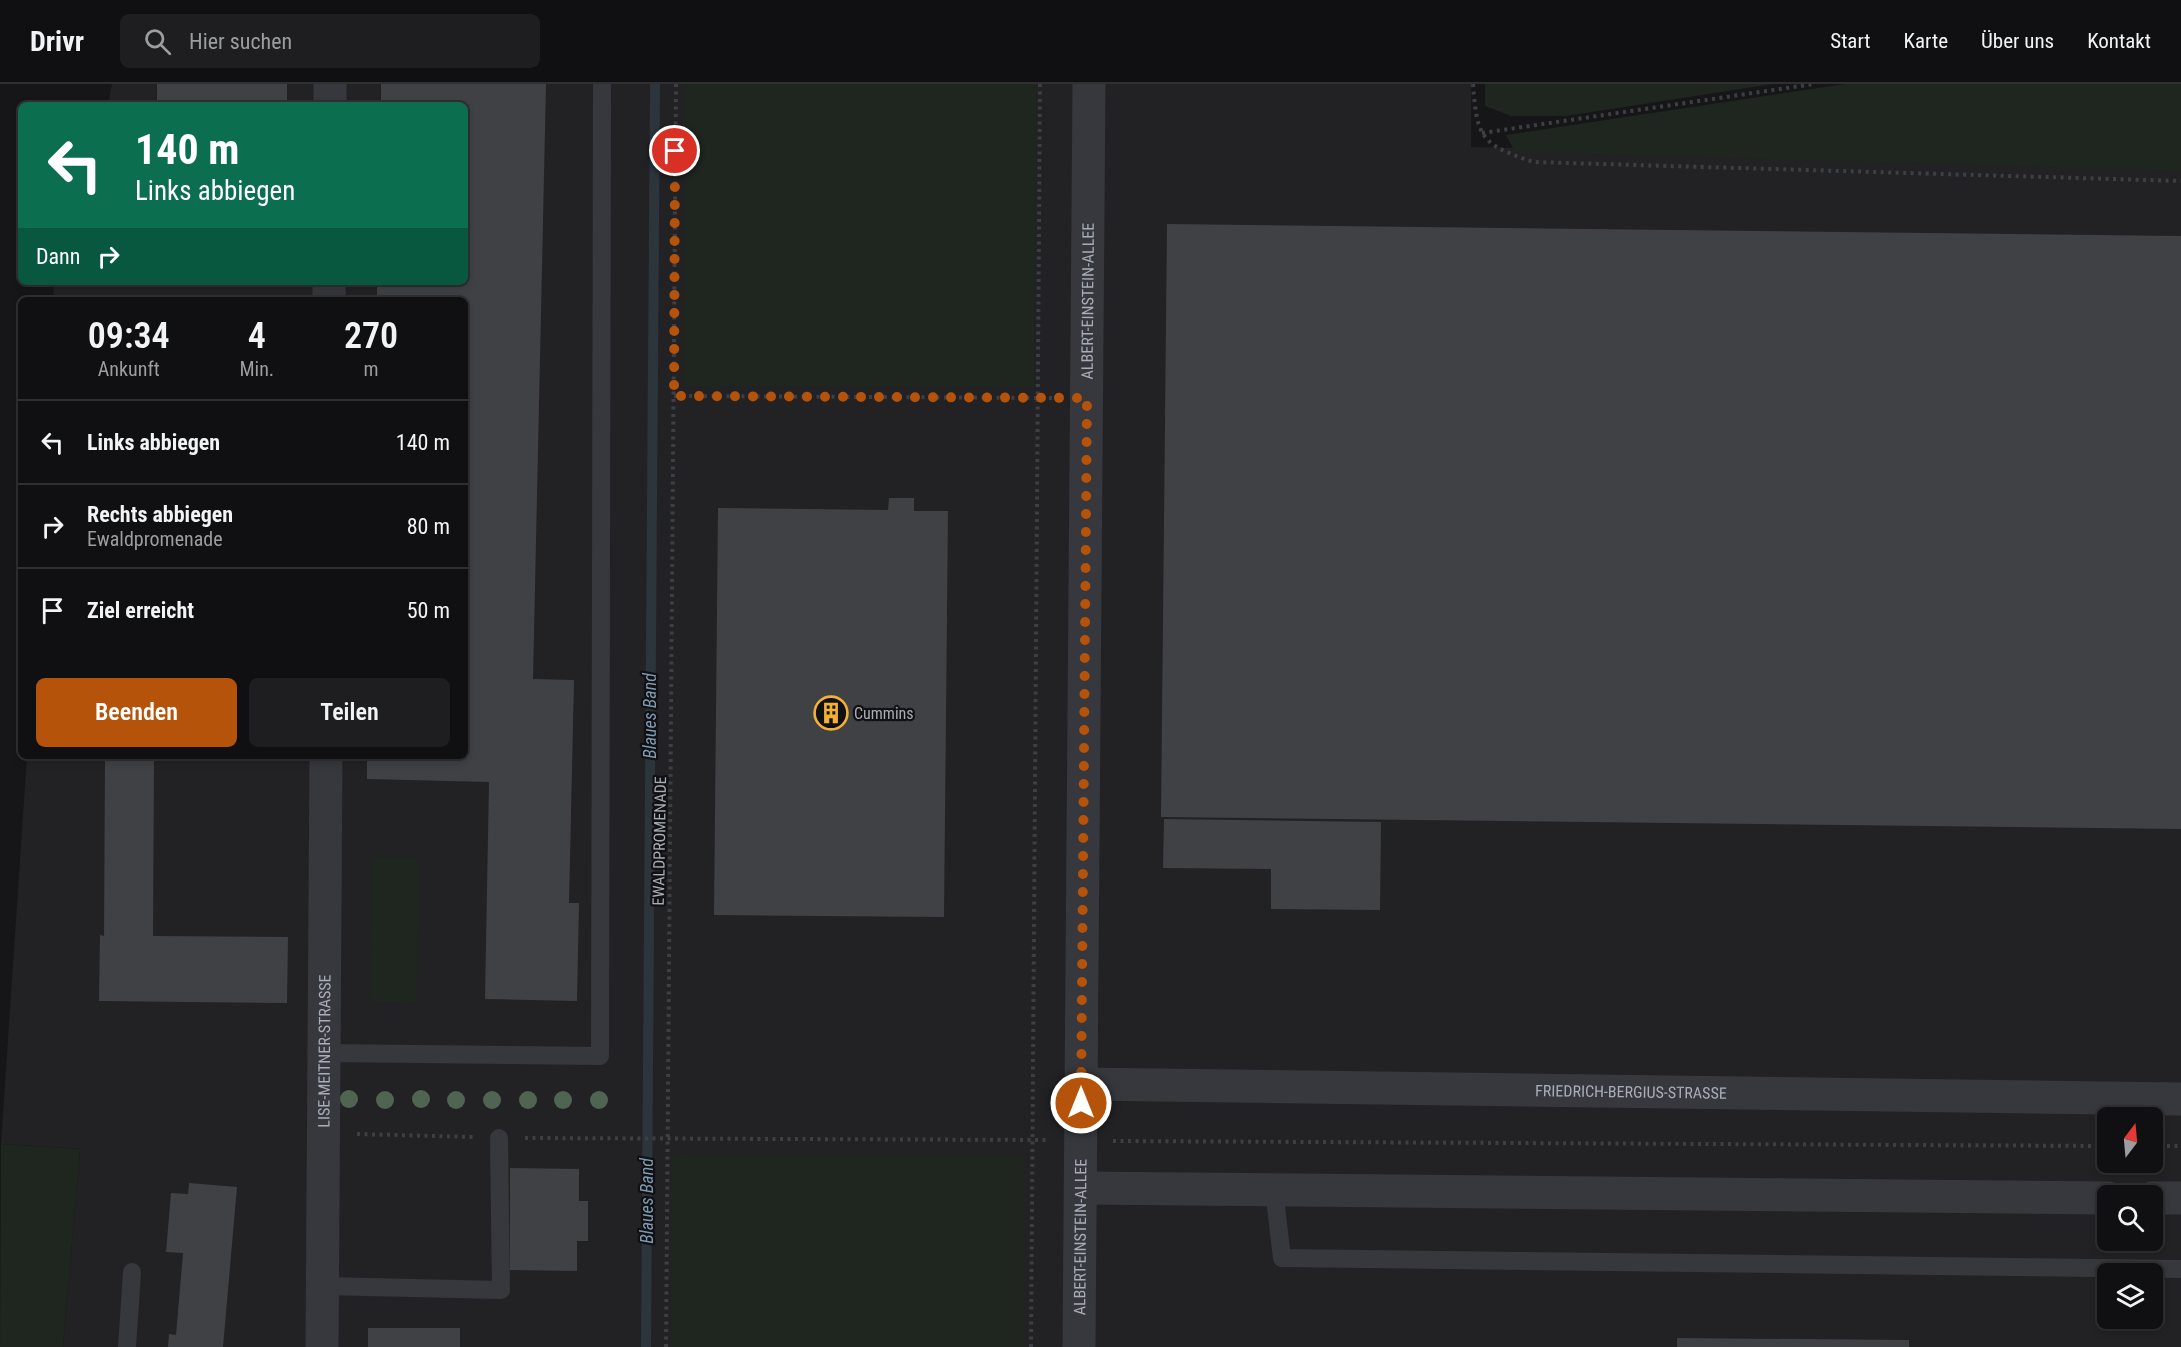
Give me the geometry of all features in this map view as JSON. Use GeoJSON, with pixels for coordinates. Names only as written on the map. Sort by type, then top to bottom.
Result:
{"type":"FeatureCollection","features":[{"type":"Feature","properties":{"kind":"street"},"geometry":{"type":"LineString","coordinates":[[330,84],[330,102]]}},
{"type":"Feature","properties":{"kind":"street","name":"ALBERT-EINSTEIN-ALLEE"},"geometry":{"type":"LineString","coordinates":[[1079,1347],[1089,84]]}},
{"type":"Feature","properties":{"kind":"street","name":"LISE-MEITNER-STRASSE"},"geometry":{"type":"LineString","coordinates":[[322,1347],[326,759]]}},
{"type":"Feature","properties":{"kind":"street","name":"FRIEDRICH-BERGIUS-STRASSE"},"geometry":{"type":"LineString","coordinates":[[1081,1084],[2181,1099]]}},
{"type":"Feature","properties":{"kind":"street"},"geometry":{"type":"LineString","coordinates":[[1081,1188],[2097,1198]]}},
{"type":"Feature","properties":{"kind":"street"},"geometry":{"type":"LineString","coordinates":[[2163,1198],[2181,1198]]}},
{"type":"Feature","properties":{"kind":"lane"},"geometry":{"type":"LineString","coordinates":[[324,1053],[600,1056],[602,84]]}},
{"type":"Feature","properties":{"kind":"lane"},"geometry":{"type":"LineString","coordinates":[[323,1286],[501,1290],[500,1138]]}},
{"type":"Feature","properties":{"kind":"lane"},"geometry":{"type":"LineString","coordinates":[[1274,1190],[1282,1258],[2181,1269]]}},
{"type":"Feature","properties":{"kind":"lane"},"geometry":{"type":"LineString","coordinates":[[127,1347],[132,1272]]}},
{"type":"Feature","properties":{"kind":"path","name":"EWALDPROMENADE"},"geometry":{"type":"LineString","coordinates":[[666,1347],[676,84]]}},
{"type":"Feature","properties":{"kind":"path"},"geometry":{"type":"LineString","coordinates":[[1031,1347],[1040,84]]}},
{"type":"Feature","properties":{"kind":"path"},"geometry":{"type":"LineString","coordinates":[[1473,84],[1475,109],[1482,133],[1496,148],[1533,162],[2181,181]]}},
{"type":"Feature","properties":{"kind":"path"},"geometry":{"type":"LineString","coordinates":[[1482,133],[1814,84]]}},
{"type":"Feature","properties":{"kind":"path"},"geometry":{"type":"LineString","coordinates":[[674,396],[1087,398]]}},
{"type":"Feature","properties":{"kind":"path"},"geometry":{"type":"LineString","coordinates":[[619,1138],[2097,1146]]}},
{"type":"Feature","properties":{"kind":"path"},"geometry":{"type":"LineString","coordinates":[[2163,1146],[2181,1146]]}},
{"type":"Feature","properties":{"kind":"shaded area"},"geometry":{"type":"Polygon","coordinates":[[[112,84],[1471,84],[1471,147],[2181,161],[2181,1347],[63,1347],[80,1149],[1,1144],[27,759],[468,759],[468,297],[53,297],[54,285],[468,285],[468,102],[109,102],[112,84]]]}},
{"type":"Feature","properties":{"kind":"shaded area"},"geometry":{"type":"Polygon","coordinates":[[[685,84],[1037,84],[1034,387],[683,386],[685,84]]]}},
{"type":"Feature","properties":{"kind":"shaded area"},"geometry":{"type":"Polygon","coordinates":[[[1485,84],[1773,84],[1566,116],[1511,116],[1485,106],[1485,84]]]}},
{"type":"Feature","properties":{"kind":"shaded area"},"geometry":{"type":"Polygon","coordinates":[[[1845,84],[2181,84],[2181,171],[1515,152],[1506,135],[1845,84]]]}},
{"type":"Feature","properties":{"kind":"shaded area"},"geometry":{"type":"Polygon","coordinates":[[[372,857],[419,858],[417,1003],[370,1002],[372,857]]]}},
{"type":"Feature","properties":{"kind":"shaded area"},"geometry":{"type":"Polygon","coordinates":[[[1,1144],[80,1149],[63,1347],[0,1347],[1,1144]]]}},
{"type":"Feature","properties":{"kind":"shaded area"},"geometry":{"type":"Polygon","coordinates":[[[673,1155],[1023,1156],[1023,1347],[673,1347],[673,1155]]]}},
{"type":"Feature","properties":{"kind":"building"},"geometry":{"type":"Polygon","coordinates":[[[157,84],[287,84],[287,102],[157,102],[157,84]]]}},
{"type":"Feature","properties":{"kind":"building"},"geometry":{"type":"Polygon","coordinates":[[[381,84],[546,84],[533,679],[574,680],[569,903],[579,903],[577,1001],[485,999],[489,782],[367,779],[367,759],[468,759],[468,297],[377,297],[377,285],[468,285],[468,102],[381,102],[381,84]]]}},
{"type":"Feature","properties":{"kind":"building"},"geometry":{"type":"Polygon","coordinates":[[[1167,224],[2181,236],[2181,829],[1161,817],[1167,224]]]}},
{"type":"Feature","properties":{"kind":"building","name":"Cummins"},"geometry":{"type":"Polygon","coordinates":[[[889,498],[914,498],[914,511],[948,511],[944,917],[714,915],[718,508],[888,510],[889,498]]]}},
{"type":"Feature","properties":{"kind":"building"},"geometry":{"type":"Polygon","coordinates":[[[105,759],[154,759],[153,936],[288,937],[287,1003],[99,1001],[100,935],[104,936],[105,759]]]}},
{"type":"Feature","properties":{"kind":"building"},"geometry":{"type":"Polygon","coordinates":[[[1164,819],[1381,822],[1380,910],[1271,909],[1271,869],[1163,868],[1164,819]]]}},
{"type":"Feature","properties":{"kind":"building"},"geometry":{"type":"Polygon","coordinates":[[[510,1168],[579,1169],[579,1201],[588,1201],[588,1241],[577,1241],[577,1271],[510,1270],[510,1168]]]}},
{"type":"Feature","properties":{"kind":"building"},"geometry":{"type":"Polygon","coordinates":[[[189,1183],[237,1187],[223,1347],[168,1347],[169,1334],[176,1335],[183,1253],[166,1252],[171,1193],[188,1194],[189,1183]]]}},
{"type":"Feature","properties":{"kind":"building"},"geometry":{"type":"Polygon","coordinates":[[[368,1328],[460,1328],[460,1347],[368,1347],[368,1328]]]}},
{"type":"Feature","properties":{"kind":"building"},"geometry":{"type":"Polygon","coordinates":[[[1677,1338],[1909,1340],[1909,1347],[1677,1347],[1677,1338]]]}},
{"type":"Feature","properties":{"kind":"waterway","name":"Blaues Band"},"geometry":{"type":"LineString","coordinates":[[646,1347],[655,84]]}},
{"type":"Feature","properties":{"kind":"place","name":"Cummins"},"geometry":{"type":"Point","coordinates":[831,713]}},
{"type":"Feature","properties":{"kind":"route"},"geometry":{"type":"LineString","coordinates":[[675,151],[674,396],[1087,398],[1081,1103]]}}]}
